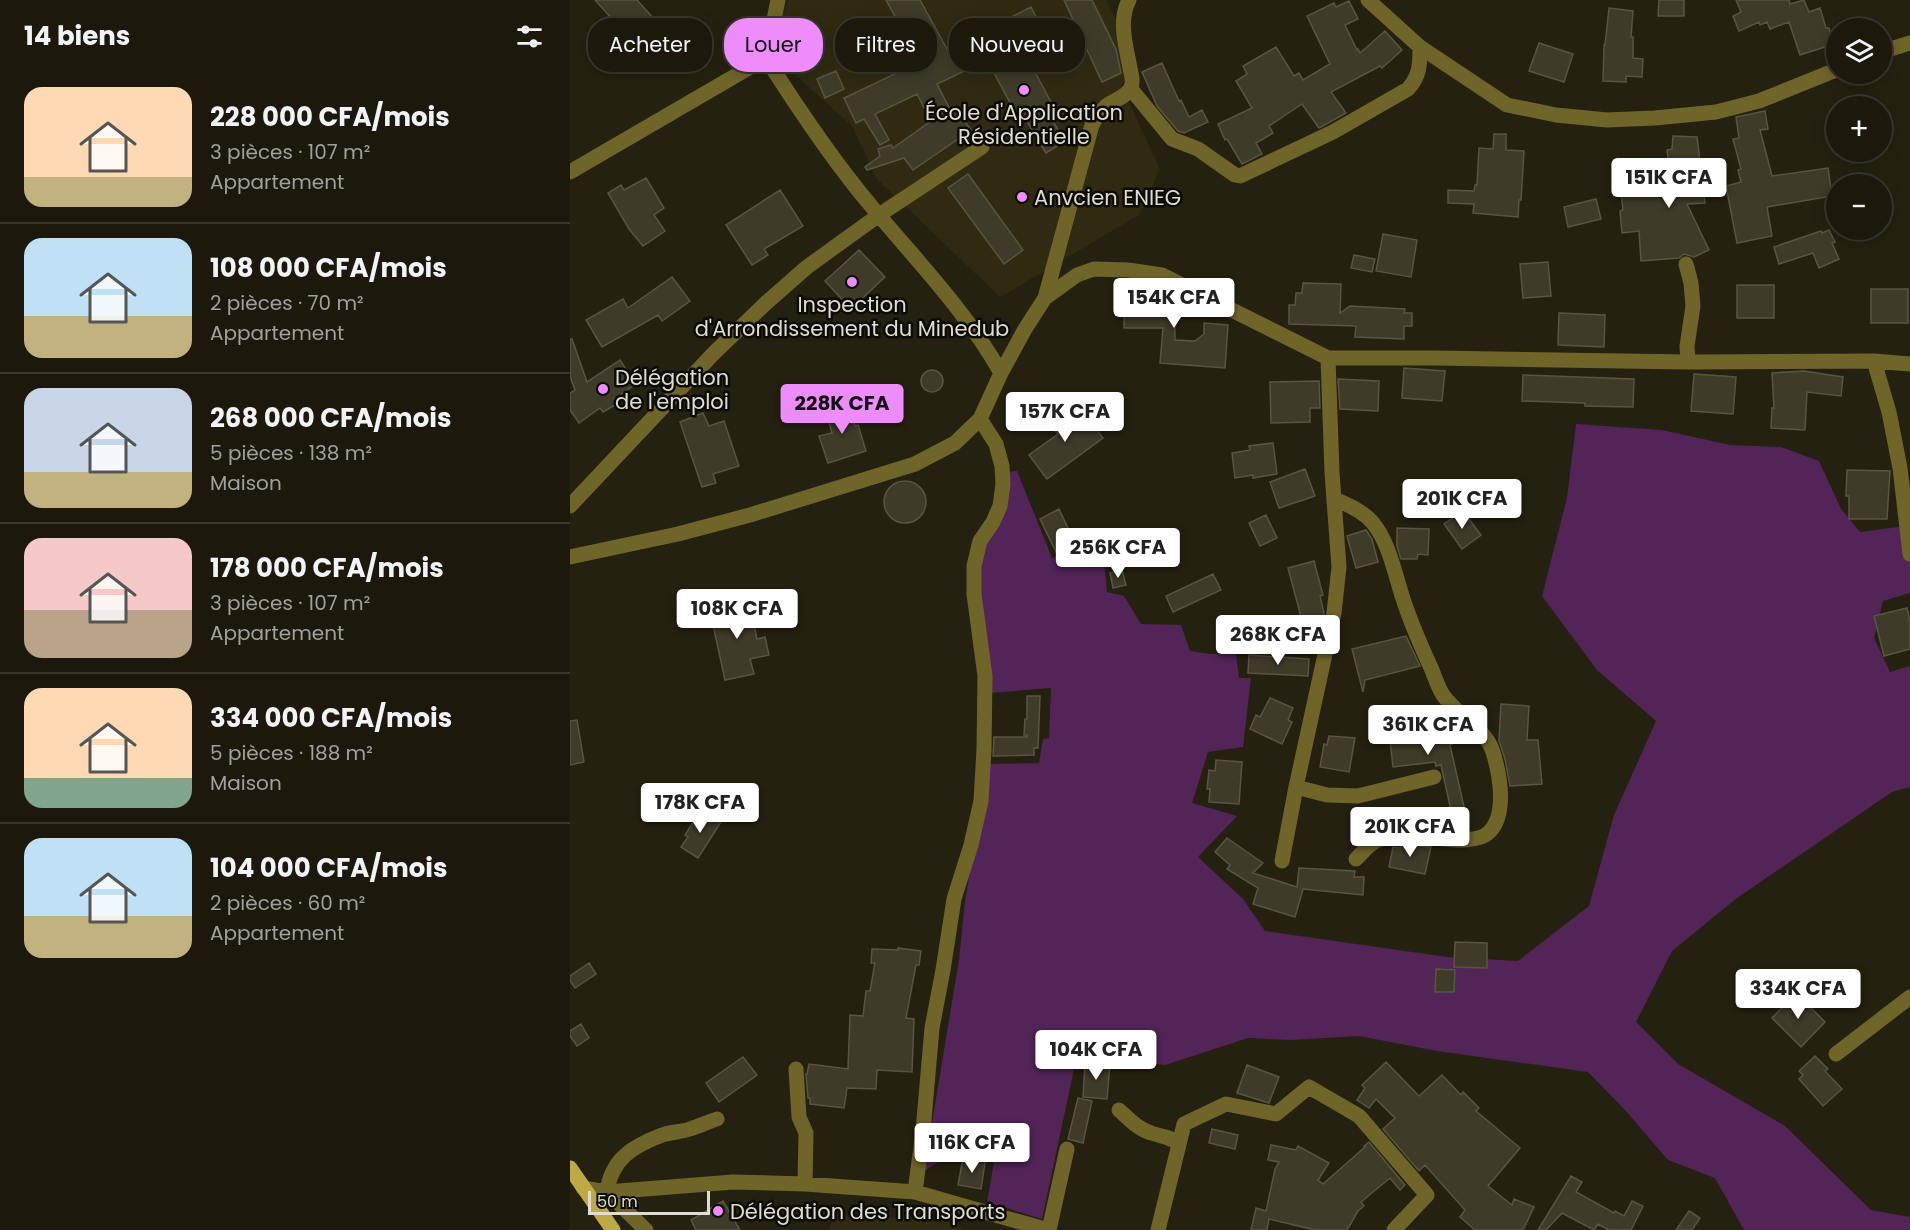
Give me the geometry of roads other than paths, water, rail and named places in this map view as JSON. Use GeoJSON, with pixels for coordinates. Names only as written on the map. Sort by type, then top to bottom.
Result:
{"type":"FeatureCollection","features":[{"type":"Feature","properties":{"kind":"main road"},"geometry":{"type":"LineString","coordinates":[[570,1168],[613,1230]]}},
{"type":"Feature","properties":{"kind":"street"},"geometry":{"type":"LineString","coordinates":[[774,18],[778,0]]}},
{"type":"Feature","properties":{"kind":"street"},"geometry":{"type":"LineString","coordinates":[[570,557],[678,534],[750,515],[915,464],[955,443],[980,419],[1001,373],[1045,298],[1092,125],[1108,105],[1131,89],[1133,80],[1123,18],[1129,0]]}},
{"type":"Feature","properties":{"kind":"street"},"geometry":{"type":"LineString","coordinates":[[1368,0],[1420,47],[1507,105],[1556,115],[1607,120],[1716,112],[1759,101],[1826,74]]}},
{"type":"Feature","properties":{"kind":"street"},"geometry":{"type":"LineString","coordinates":[[1892,49],[1910,43]]}},
{"type":"Feature","properties":{"kind":"street"},"geometry":{"type":"LineString","coordinates":[[1131,89],[1172,139],[1198,149],[1235,175],[1240,176],[1333,132],[1408,89],[1415,82],[1420,68],[1420,47]]}},
{"type":"Feature","properties":{"kind":"street"},"geometry":{"type":"LineString","coordinates":[[570,172],[742,72]]}},
{"type":"Feature","properties":{"kind":"street"},"geometry":{"type":"LineString","coordinates":[[775,72],[840,168],[950,298],[987,349],[1001,373]]}},
{"type":"Feature","properties":{"kind":"street"},"geometry":{"type":"LineString","coordinates":[[570,506],[713,354],[807,267],[879,215],[982,147]]}},
{"type":"Feature","properties":{"kind":"street"},"geometry":{"type":"LineString","coordinates":[[1686,264],[1691,283],[1693,306],[1687,346],[1688,362]]}},
{"type":"Feature","properties":{"kind":"street"},"geometry":{"type":"LineString","coordinates":[[1045,298],[1077,275],[1094,269],[1128,270],[1162,276],[1328,358],[1688,362],[1874,360],[1910,364]]}},
{"type":"Feature","properties":{"kind":"street"},"geometry":{"type":"LineString","coordinates":[[1282,861],[1334,612],[1339,567],[1328,358]]}},
{"type":"Feature","properties":{"kind":"street"},"geometry":{"type":"LineString","coordinates":[[1874,360],[1890,412],[1900,468],[1910,554]]}},
{"type":"Feature","properties":{"kind":"street"},"geometry":{"type":"LineString","coordinates":[[915,1192],[932,1028],[954,899],[971,845],[981,801],[985,676],[974,594],[974,566],[980,541],[993,522],[1000,506],[1003,484],[1002,466],[996,444],[980,419]]}},
{"type":"Feature","properties":{"kind":"street"},"geometry":{"type":"LineString","coordinates":[[1334,499],[1371,521],[1384,539],[1411,622],[1443,694],[1481,731],[1490,743],[1501,795],[1501,808],[1496,823],[1487,834],[1476,839],[1454,841],[1412,835],[1388,836],[1368,846],[1356,860]]}},
{"type":"Feature","properties":{"kind":"street"},"geometry":{"type":"LineString","coordinates":[[1296,787],[1327,795],[1358,796],[1434,777]]}},
{"type":"Feature","properties":{"kind":"street"},"geometry":{"type":"LineString","coordinates":[[1836,1054],[1910,997]]}},
{"type":"Feature","properties":{"kind":"street"},"geometry":{"type":"LineString","coordinates":[[796,1069],[799,1117],[806,1133],[805,1184]]}},
{"type":"Feature","properties":{"kind":"street"},"geometry":{"type":"LineString","coordinates":[[1158,1230],[1184,1124],[1226,1104],[1276,1114],[1309,1086],[1359,1116],[1427,1195],[1395,1230]]}},
{"type":"Feature","properties":{"kind":"street"},"geometry":{"type":"LineString","coordinates":[[1119,1110],[1140,1128],[1153,1134],[1170,1137],[1179,1144]]}},
{"type":"Feature","properties":{"kind":"street"},"geometry":{"type":"LineString","coordinates":[[607,1192],[608,1180],[618,1162],[628,1151],[663,1135],[690,1129],[717,1119]]}},
{"type":"Feature","properties":{"kind":"street"},"geometry":{"type":"LineString","coordinates":[[583,1188],[607,1192],[733,1182],[805,1184],[915,1192],[1048,1230],[1067,1149]]}},
{"type":"Feature","properties":{"kind":"street"},"geometry":{"type":"LineString","coordinates":[[607,1192],[646,1230]]}},
{"type":"Feature","properties":{"kind":"place","name":"École d'Application Résidentielle"},"geometry":{"type":"Point","coordinates":[1024,90]}},
{"type":"Feature","properties":{"kind":"place","name":"Anvcien ENIEG"},"geometry":{"type":"Point","coordinates":[1022,197]}},
{"type":"Feature","properties":{"kind":"place","name":"Inspection d'Arrondissement du Minedub"},"geometry":{"type":"Point","coordinates":[852,282]}},
{"type":"Feature","properties":{"kind":"place","name":"Délégation de l'emploi"},"geometry":{"type":"Point","coordinates":[603,389]}},
{"type":"Feature","properties":{"kind":"place","name":"Délégation des Transports"},"geometry":{"type":"Point","coordinates":[718,1211]}}]}
